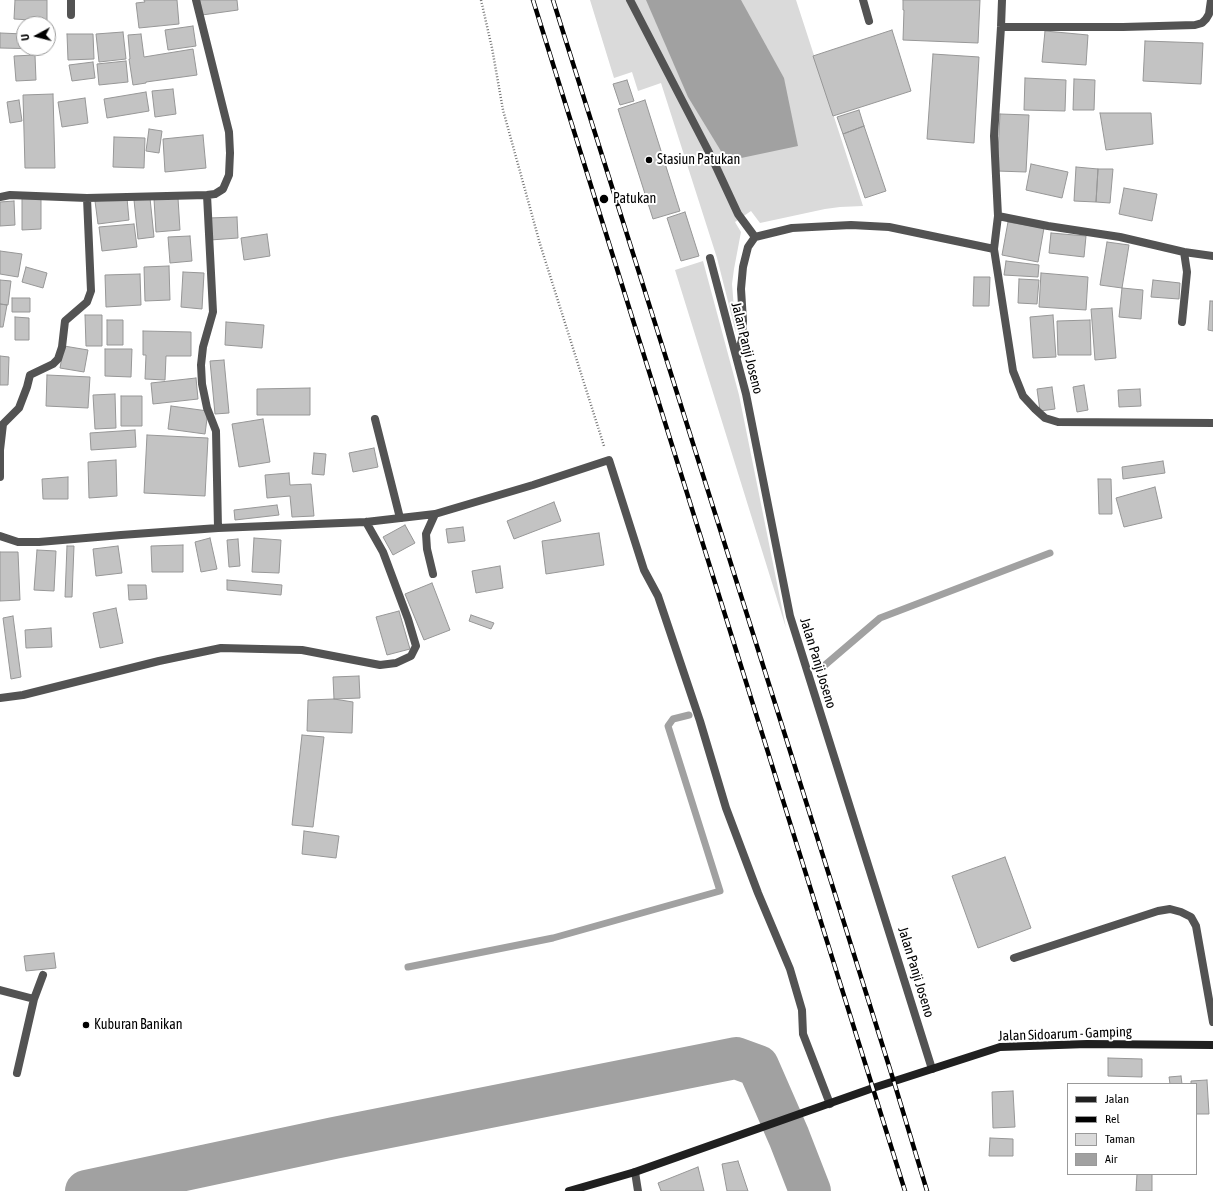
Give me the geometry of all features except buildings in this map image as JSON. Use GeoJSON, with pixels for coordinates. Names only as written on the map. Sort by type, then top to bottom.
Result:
{"type":"FeatureCollection","features":[{"type":"Feature","properties":{"kind":"main road","name":"Jalan Sidoarum - Gamping"},"geometry":{"type":"LineString","coordinates":[[569,1191],[634,1172],[807,1111],[1000,1047],[1087,1044],[1213,1045]]}},
{"type":"Feature","properties":{"kind":"street"},"geometry":{"type":"LineString","coordinates":[[71,0],[71,15]]}},
{"type":"Feature","properties":{"kind":"street"},"geometry":{"type":"LineString","coordinates":[[0,197],[10,195],[87,198],[207,195],[215,194],[223,189],[229,175],[229,132],[196,0]]}},
{"type":"Feature","properties":{"kind":"street"},"geometry":{"type":"LineString","coordinates":[[630,0],[712,158],[738,214],[755,237]]}},
{"type":"Feature","properties":{"kind":"street"},"geometry":{"type":"LineString","coordinates":[[863,0],[868,21]]}},
{"type":"Feature","properties":{"kind":"street"},"geometry":{"type":"LineString","coordinates":[[1002,0],[1002,27],[994,136],[998,216],[994,249],[1013,371],[1023,396],[1034,409],[1045,418],[1058,422],[1213,423]]}},
{"type":"Feature","properties":{"kind":"street"},"geometry":{"type":"LineString","coordinates":[[1002,27],[1123,27],[1194,25],[1202,23],[1206,19],[1209,14],[1211,0]]}},
{"type":"Feature","properties":{"kind":"street"},"geometry":{"type":"LineString","coordinates":[[207,195],[213,312],[203,347],[201,366],[202,384],[207,408],[216,431],[218,528]]}},
{"type":"Feature","properties":{"kind":"street"},"geometry":{"type":"LineString","coordinates":[[0,478],[0,450],[4,424],[19,408],[30,375],[53,364],[58,359],[62,347],[65,321],[87,302],[91,291],[87,198]]}},
{"type":"Feature","properties":{"kind":"street"},"geometry":{"type":"LineString","coordinates":[[998,216],[1048,226],[1120,237],[1184,252],[1213,256]]}},
{"type":"Feature","properties":{"kind":"street"},"geometry":{"type":"LineString","coordinates":[[736,358],[742,340],[743,321],[741,289],[743,267],[748,247],[755,237],[792,228],[851,225],[889,227],[994,249]]}},
{"type":"Feature","properties":{"kind":"street"},"geometry":{"type":"LineString","coordinates":[[1182,322],[1187,272],[1184,252]]}},
{"type":"Feature","properties":{"kind":"street","name":"Jalan Panji Joseno"},"geometry":{"type":"LineString","coordinates":[[710,258],[746,394],[790,616],[932,1069]]}},
{"type":"Feature","properties":{"kind":"street"},"geometry":{"type":"LineString","coordinates":[[376,419],[400,518]]}},
{"type":"Feature","properties":{"kind":"street"},"geometry":{"type":"LineString","coordinates":[[0,536],[18,542],[39,542],[218,528],[366,522],[435,514],[534,485],[609,460],[644,570],[658,596],[700,721],[726,808],[758,893],[790,969],[802,1010],[804,1034],[830,1104]]}},
{"type":"Feature","properties":{"kind":"street"},"geometry":{"type":"LineString","coordinates":[[433,574],[426,549],[426,534],[435,514]]}},
{"type":"Feature","properties":{"kind":"street"},"geometry":{"type":"LineString","coordinates":[[0,698],[23,695],[151,663],[221,648],[302,650],[380,665],[396,664],[411,656],[416,646],[408,619],[382,552],[366,522]]}},
{"type":"Feature","properties":{"kind":"street"},"geometry":{"type":"LineString","coordinates":[[1014,958],[1158,911],[1170,909],[1181,912],[1191,917],[1196,926],[1213,1022]]}},
{"type":"Feature","properties":{"kind":"street"},"geometry":{"type":"LineString","coordinates":[[17,1073],[34,999],[43,975]]}},
{"type":"Feature","properties":{"kind":"street"},"geometry":{"type":"LineString","coordinates":[[0,990],[34,999]]}},
{"type":"Feature","properties":{"kind":"street"},"geometry":{"type":"LineString","coordinates":[[634,1172],[638,1191]]}},
{"type":"Feature","properties":{"kind":"path"},"geometry":{"type":"LineString","coordinates":[[481,0],[492,48],[502,110],[540,244],[609,460]]}},
{"type":"Feature","properties":{"kind":"green space"},"geometry":{"type":"Polygon","coordinates":[[[590,0],[796,0],[863,206],[825,209],[760,223],[751,211],[735,222],[741,232],[732,284],[736,333],[717,258],[661,83],[638,91],[632,72],[614,78],[590,0]]]}},
{"type":"Feature","properties":{"kind":"green space"},"geometry":{"type":"Polygon","coordinates":[[[703,261],[739,395],[786,628],[675,270],[703,261]]]}},
{"type":"Feature","properties":{"kind":"water"},"geometry":{"type":"Polygon","coordinates":[[[646,0],[741,0],[784,78],[798,146],[727,161],[688,97],[646,0]]]}},
{"type":"Feature","properties":{"kind":"waterway"},"geometry":{"type":"LineString","coordinates":[[818,671],[880,618],[1050,553]]}},
{"type":"Feature","properties":{"kind":"waterway"},"geometry":{"type":"LineString","coordinates":[[408,967],[553,938],[720,891],[668,726],[673,719],[689,715]]}},
{"type":"Feature","properties":{"kind":"waterway"},"geometry":{"type":"LineString","coordinates":[[86,1191],[334,1138],[736,1058],[758,1066],[789,1137],[810,1191]]}},
{"type":"Feature","properties":{"kind":"railway"},"geometry":{"type":"LineString","coordinates":[[533,0],[905,1191]]}},
{"type":"Feature","properties":{"kind":"railway"},"geometry":{"type":"LineString","coordinates":[[553,0],[797,773],[927,1191]]}},
{"type":"Feature","properties":{"kind":"place","name":"Stasiun Patukan"},"geometry":{"type":"Point","coordinates":[649,160]}},
{"type":"Feature","properties":{"kind":"place","name":"Patukan"},"geometry":{"type":"Point","coordinates":[604,199]}},
{"type":"Feature","properties":{"kind":"place","name":"Kuburan Banikan"},"geometry":{"type":"Point","coordinates":[86,1025]}}]}
